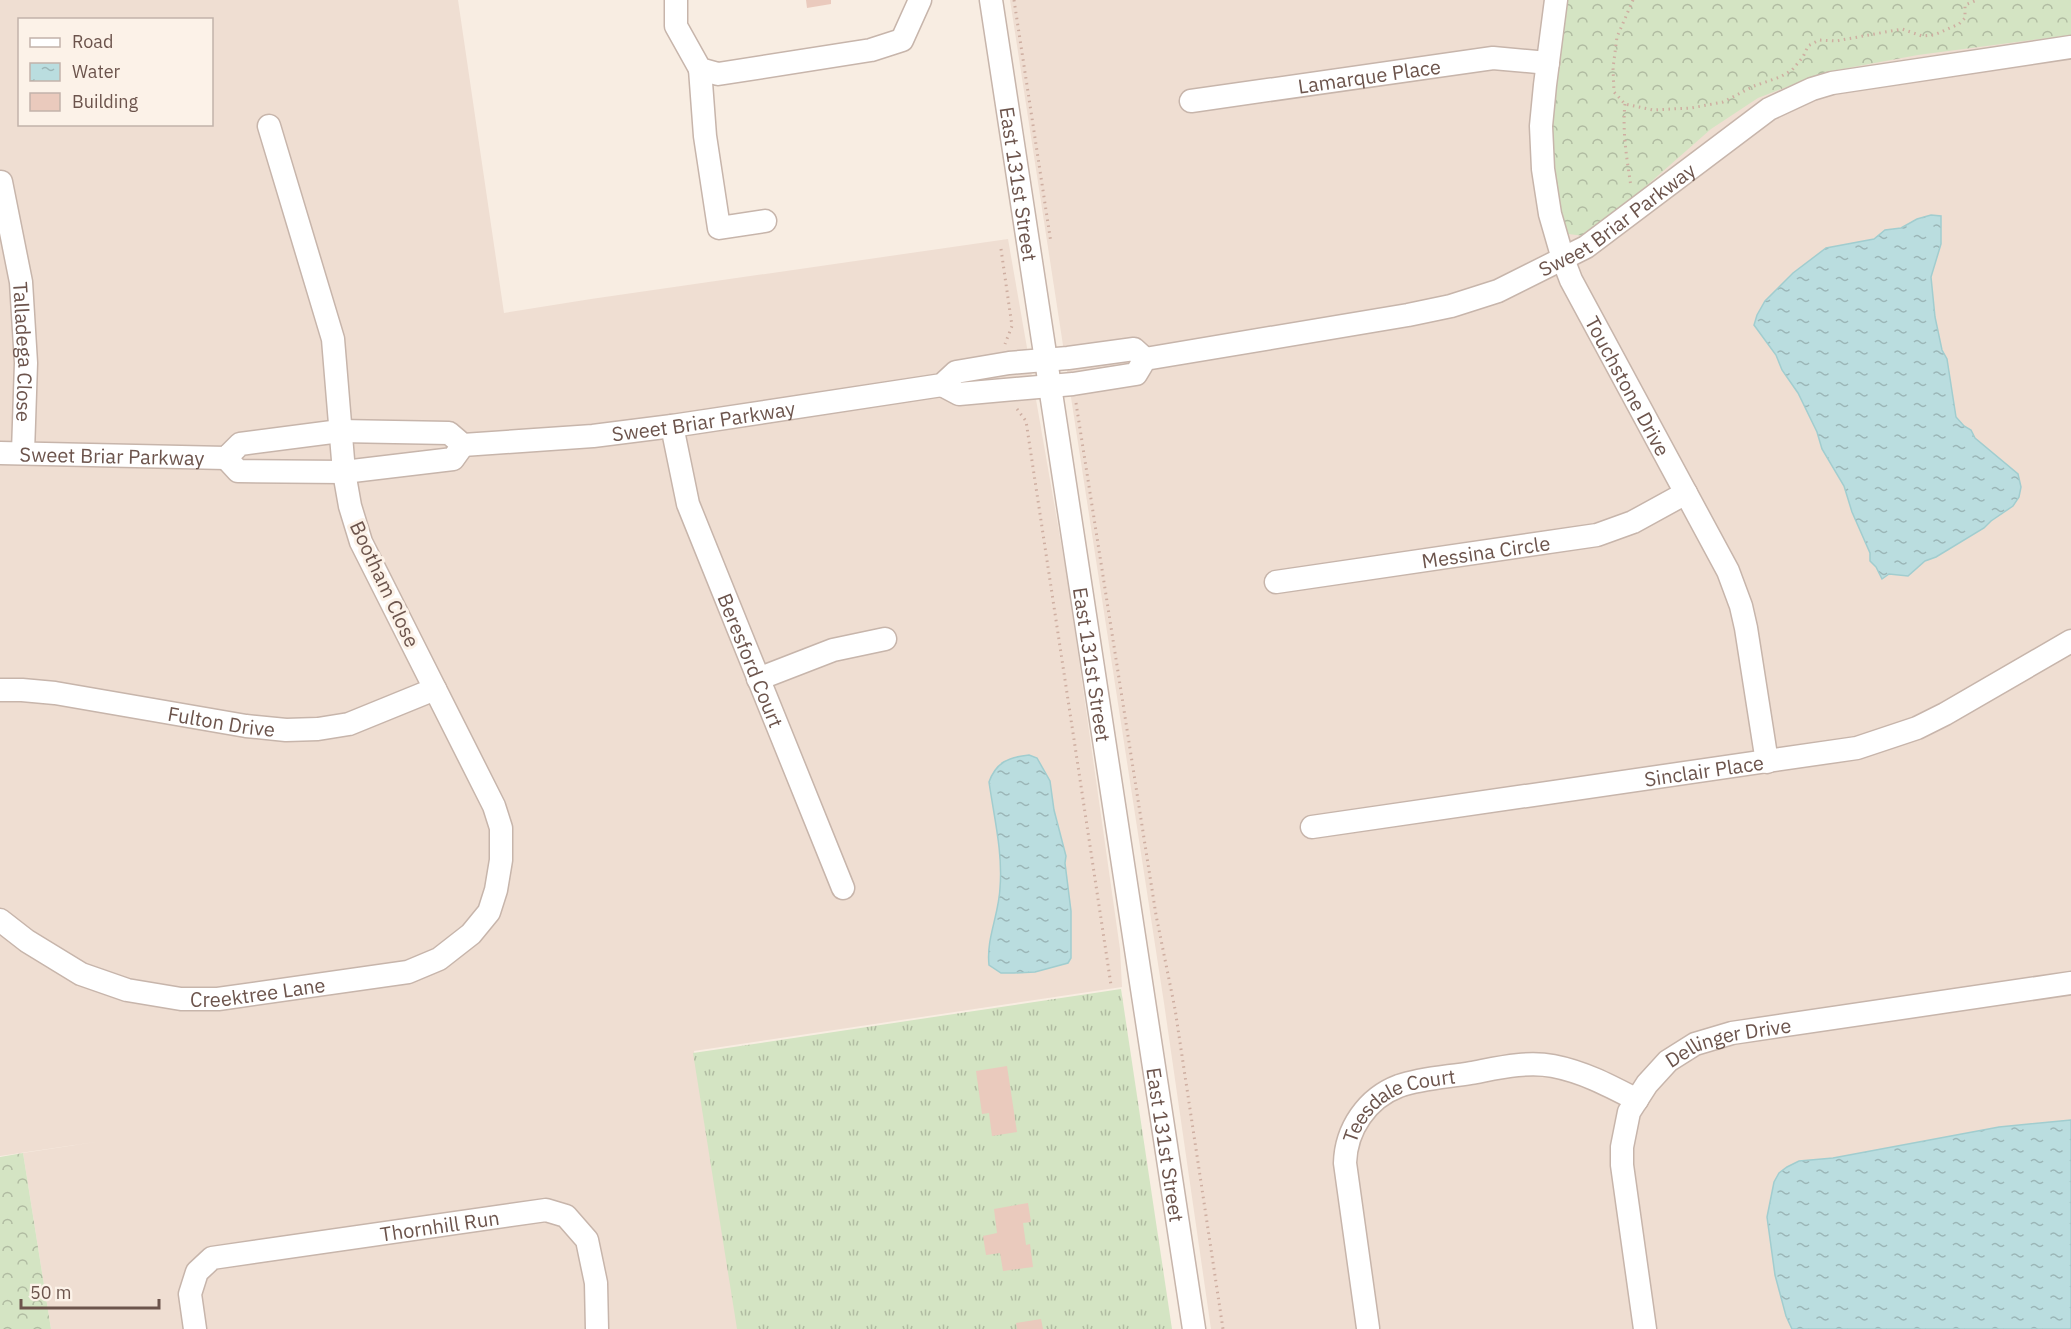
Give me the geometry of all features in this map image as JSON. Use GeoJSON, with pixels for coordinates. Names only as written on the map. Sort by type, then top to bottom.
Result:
{"type":"FeatureCollection","features":[{"type":"Feature","properties":{"kind":"street"},"geometry":{"type":"LineString","coordinates":[[676,0],[676,26],[700,69],[705,135],[719,228],[765,221]]}},
{"type":"Feature","properties":{"kind":"street"},"geometry":{"type":"LineString","coordinates":[[700,69],[718,75],[871,50],[902,40],[920,0]]}},
{"type":"Feature","properties":{"kind":"street","name":"East 131st Street"},"geometry":{"type":"LineString","coordinates":[[991,0],[1194,1329]]}},
{"type":"Feature","properties":{"kind":"street","name":"Touchstone Drive"},"geometry":{"type":"LineString","coordinates":[[1556,0],[1541,126],[1543,169],[1550,214],[1571,280],[1728,571],[1741,606],[1767,762]]}},
{"type":"Feature","properties":{"kind":"street","name":"Sweet Briar Parkway"},"geometry":{"type":"LineString","coordinates":[[942,385],[959,394],[1073,384],[1136,374],[1145,359],[1451,306],[1498,291],[1597,240],[1769,109],[1812,89],[1865,77],[2071,47]]}},
{"type":"Feature","properties":{"kind":"street","name":"Lamarque Place"},"geometry":{"type":"LineString","coordinates":[[1191,101],[1493,58],[1548,63]]}},
{"type":"Feature","properties":{"kind":"street","name":"Bootham Close"},"geometry":{"type":"LineString","coordinates":[[269,126],[333,339],[344,472],[350,506],[361,542],[494,806],[501,828],[501,860],[496,890]]}},
{"type":"Feature","properties":{"kind":"street","name":"Talladega Close"},"geometry":{"type":"LineString","coordinates":[[1,182],[21,282],[26,363],[23,452]]}},
{"type":"Feature","properties":{"kind":"street","name":"Sweet Briar Parkway"},"geometry":{"type":"LineString","coordinates":[[226,458],[240,444],[340,431],[449,433],[463,445],[593,436],[942,385],[956,372],[1009,363],[1134,349],[1145,359]]}},
{"type":"Feature","properties":{"kind":"street","name":"Beresford Court"},"geometry":{"type":"LineString","coordinates":[[672,426],[688,504],[843,888]]}},
{"type":"Feature","properties":{"kind":"street","name":"Sweet Briar Parkway"},"geometry":{"type":"LineString","coordinates":[[0,453],[226,458],[238,471],[344,472],[453,459],[463,445]]}},
{"type":"Feature","properties":{"kind":"street","name":"Messina Circle"},"geometry":{"type":"LineString","coordinates":[[1276,582],[1598,535],[1633,522],[1686,493]]}},
{"type":"Feature","properties":{"kind":"street"},"geometry":{"type":"LineString","coordinates":[[758,679],[833,650],[885,639]]}},
{"type":"Feature","properties":{"kind":"street","name":"Sinclair Place"},"geometry":{"type":"LineString","coordinates":[[1312,827],[1857,748],[1917,728],[1945,714],[2071,641]]}},
{"type":"Feature","properties":{"kind":"street","name":"Fulton Drive"},"geometry":{"type":"LineString","coordinates":[[0,690],[55,693],[246,726],[286,730],[318,729],[349,724],[435,689]]}},
{"type":"Feature","properties":{"kind":"street","name":"Creektree Lane"},"geometry":{"type":"LineString","coordinates":[[0,920],[27,941],[81,974],[127,990],[181,999],[218,999],[408,972],[439,960],[471,934],[489,912],[496,890]]}},
{"type":"Feature","properties":{"kind":"street","name":"Dellinger Drive"},"geometry":{"type":"LineString","coordinates":[[1645,1329],[1622,1165],[1622,1147],[1629,1112],[1656,1072],[1668,1061],[1682,1051],[1710,1038],[2071,983]]}},
{"type":"Feature","properties":{"kind":"street","name":"Teesdale Court"},"geometry":{"type":"LineString","coordinates":[[1368,1328],[1345,1163],[1345,1148],[1354,1124],[1383,1094],[1407,1084],[1502,1067],[1533,1064],[1574,1071],[1600,1080],[1637,1100]]}},
{"type":"Feature","properties":{"kind":"street","name":"Thornhill Run"},"geometry":{"type":"LineString","coordinates":[[195,1329],[190,1294],[197,1272],[212,1258],[546,1210],[566,1216],[587,1240],[596,1283],[597,1329]]}},
{"type":"Feature","properties":{"kind":"path"},"geometry":{"type":"LineString","coordinates":[[1014,0],[1051,244]]}},
{"type":"Feature","properties":{"kind":"path"},"geometry":{"type":"LineString","coordinates":[[1633,0],[1617,37],[1613,68],[1614,92],[1626,104],[1653,110],[1691,108],[1723,102],[1792,70],[1803,57],[1808,46],[1819,40],[1836,41],[1902,29],[1923,36],[1934,35],[1959,24],[1965,18],[1965,5],[1977,0]]}},
{"type":"Feature","properties":{"kind":"path"},"geometry":{"type":"LineString","coordinates":[[1626,104],[1625,146],[1633,213]]}},
{"type":"Feature","properties":{"kind":"path"},"geometry":{"type":"LineString","coordinates":[[1001,249],[1012,326],[1005,344]]}},
{"type":"Feature","properties":{"kind":"path"},"geometry":{"type":"LineString","coordinates":[[1073,384],[1155,903],[1175,1009],[1222,1329]]}},
{"type":"Feature","properties":{"kind":"path"},"geometry":{"type":"LineString","coordinates":[[1018,412],[1026,421],[1111,986]]}},
{"type":"Feature","properties":{"kind":"shaded area"},"geometry":{"type":"Polygon","coordinates":[[[0,0],[458,0],[504,313],[1008,239],[1068,583],[1120,949],[1122,987],[694,1051],[738,1329],[51,1329],[23,1153],[102,1141],[0,1156],[0,0]]]}},
{"type":"Feature","properties":{"kind":"shaded area"},"geometry":{"type":"Polygon","coordinates":[[[1010,0],[2071,0],[2071,1329],[1211,1329],[1164,1003],[1010,0]]]}},
{"type":"Feature","properties":{"kind":"green space"},"geometry":{"type":"Polygon","coordinates":[[[1564,0],[2071,0],[2071,35],[1918,55],[1826,72],[1758,98],[1711,129],[1595,231],[1585,236],[1568,234],[1555,203],[1551,106],[1562,39],[1564,0]]]}},
{"type":"Feature","properties":{"kind":"green space"},"geometry":{"type":"Polygon","coordinates":[[[1121,989],[1172,1329],[737,1329],[693,1053],[1121,989]]]}},
{"type":"Feature","properties":{"kind":"green space"},"geometry":{"type":"Polygon","coordinates":[[[23,1153],[51,1329],[0,1329],[0,1157],[23,1153]]]}},
{"type":"Feature","properties":{"kind":"water"},"geometry":{"type":"Polygon","coordinates":[[[1931,215],[1941,216],[1941,244],[1931,277],[1935,317],[1942,350],[1947,359],[1956,417],[1971,430],[1975,438],[2018,474],[2021,487],[2019,497],[2013,506],[1984,528],[1936,557],[1925,561],[1908,576],[1889,574],[1882,579],[1870,561],[1870,553],[1852,512],[1844,486],[1822,449],[1817,432],[1798,393],[1782,370],[1776,355],[1754,325],[1765,301],[1793,273],[1826,248],[1874,239],[1885,230],[1901,228],[1917,219],[1931,215]]]}},
{"type":"Feature","properties":{"kind":"water"},"geometry":{"type":"Polygon","coordinates":[[[1029,755],[1037,758],[1050,781],[1054,810],[1066,856],[1071,911],[1071,958],[1068,963],[1035,972],[1001,973],[989,965],[989,946],[999,898],[1001,875],[989,782],[999,765],[1015,757],[1029,755]]]}},
{"type":"Feature","properties":{"kind":"water"},"geometry":{"type":"Polygon","coordinates":[[[2071,1120],[2071,1329],[1792,1329],[1786,1316],[1775,1275],[1767,1217],[1774,1182],[1779,1173],[1787,1167],[1799,1161],[1833,1158],[1999,1127],[2071,1120]]]}},
{"type":"Feature","properties":{"kind":"building"},"geometry":{"type":"Polygon","coordinates":[[[806,0],[831,0],[831,4],[807,8],[806,0]]]}},
{"type":"Feature","properties":{"kind":"building"},"geometry":{"type":"Polygon","coordinates":[[[1007,1066],[1017,1132],[992,1136],[989,1113],[982,1114],[976,1071],[1007,1066]]]}},
{"type":"Feature","properties":{"kind":"building"},"geometry":{"type":"Polygon","coordinates":[[[1028,1203],[1031,1222],[1023,1223],[1026,1245],[1030,1244],[1033,1267],[1003,1271],[1000,1253],[986,1255],[983,1236],[997,1233],[994,1209],[1028,1203]]]}},
{"type":"Feature","properties":{"kind":"building"},"geometry":{"type":"Polygon","coordinates":[[[1041,1319],[1043,1329],[1017,1329],[1016,1323],[1041,1319]]]}}]}
